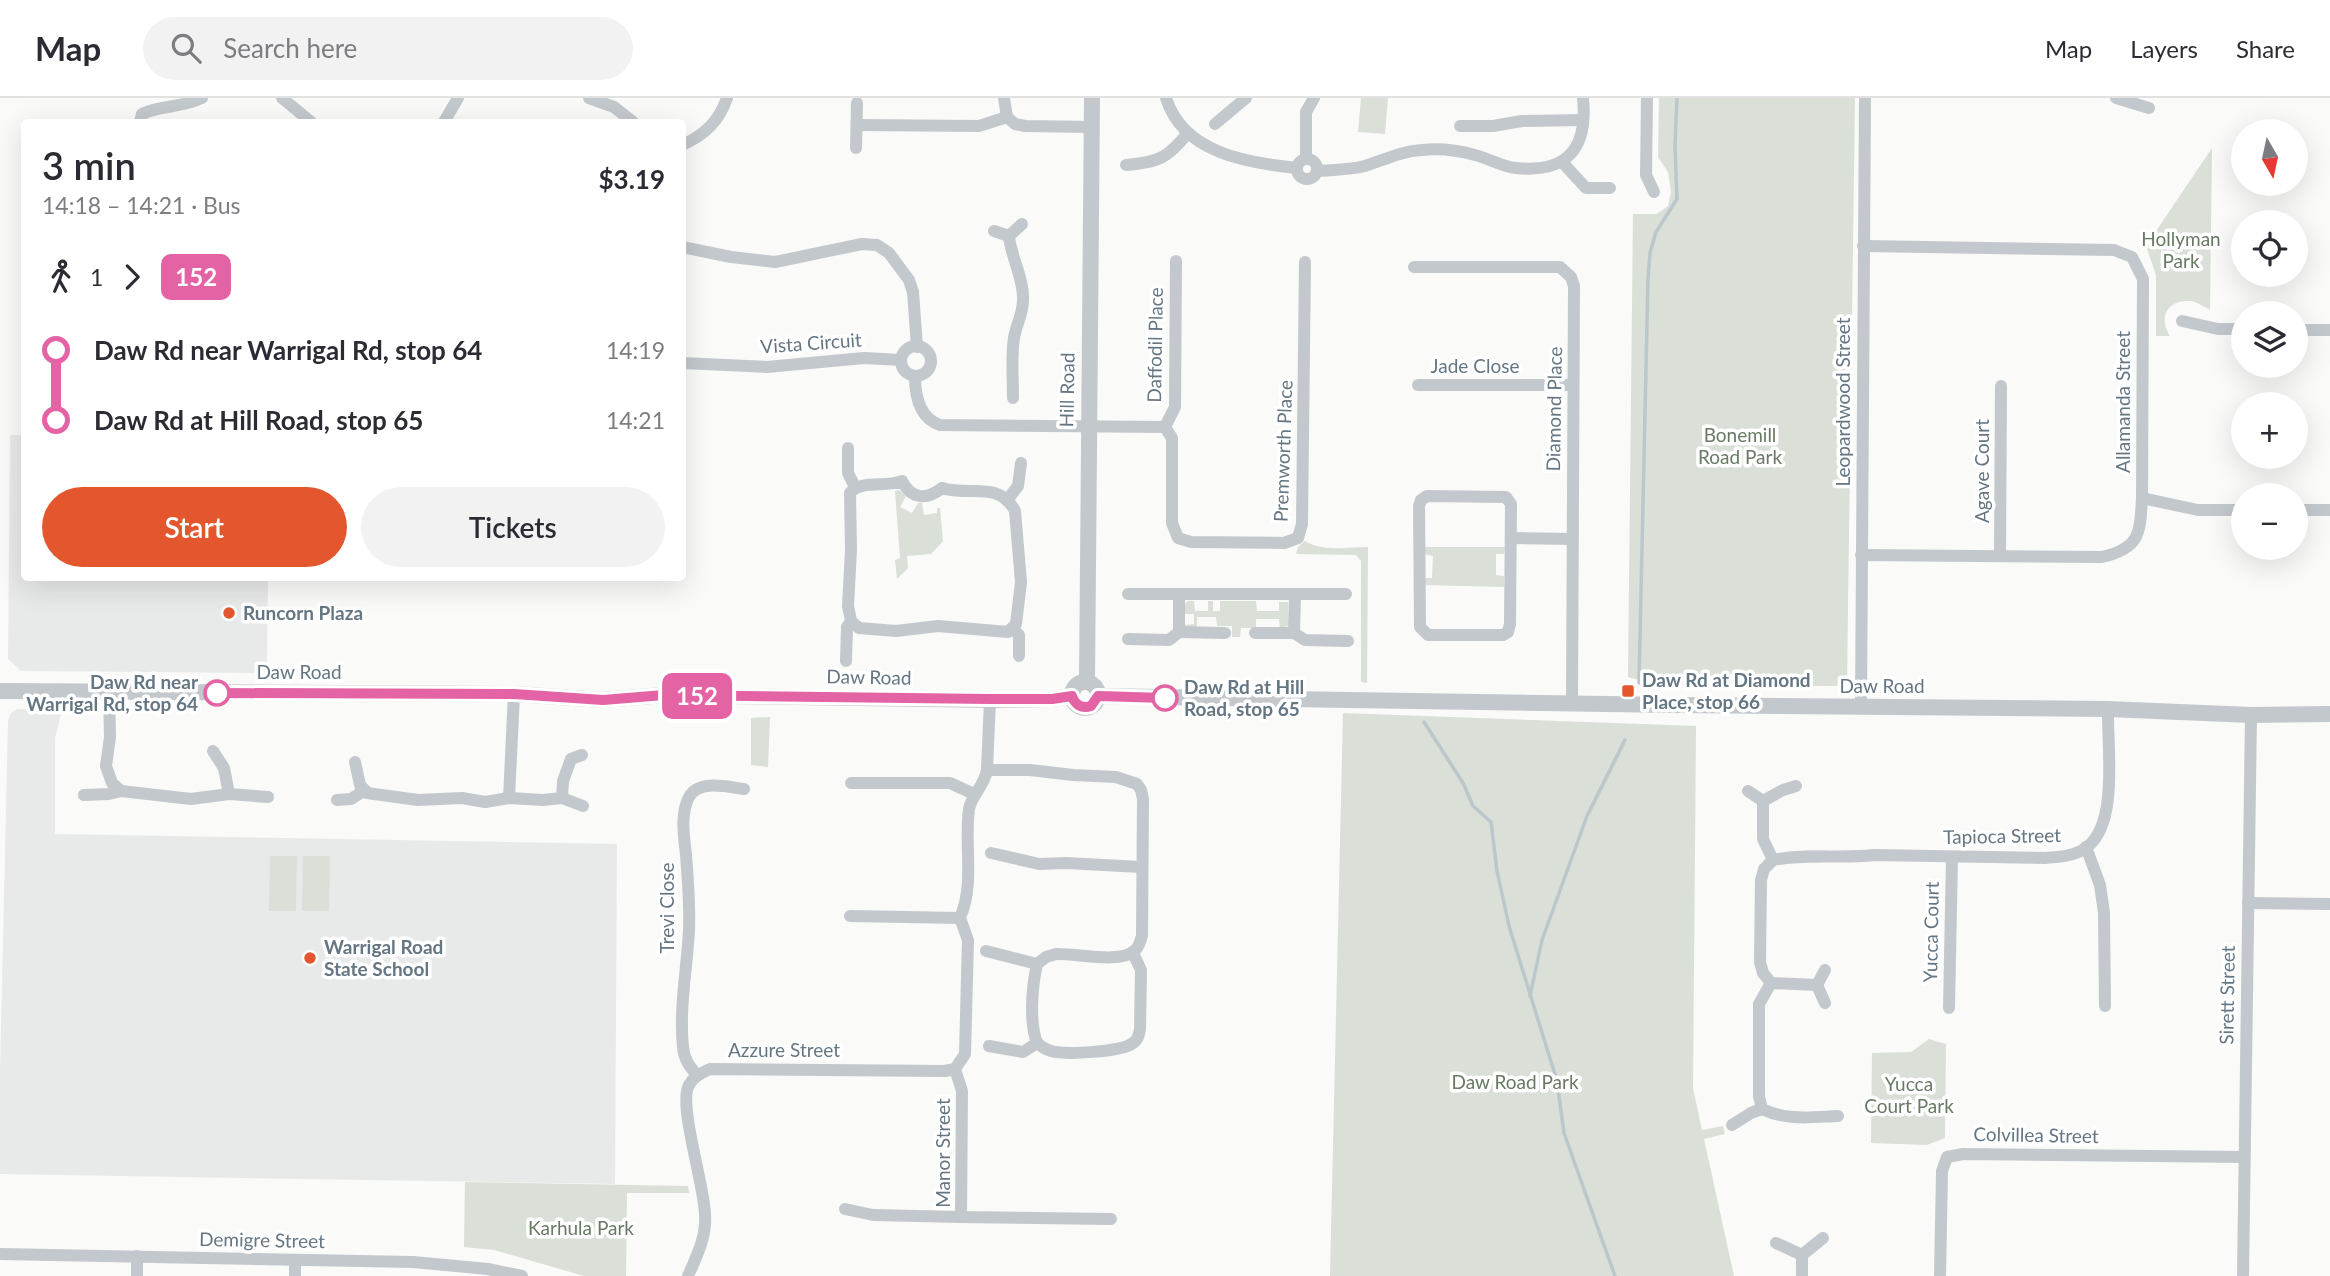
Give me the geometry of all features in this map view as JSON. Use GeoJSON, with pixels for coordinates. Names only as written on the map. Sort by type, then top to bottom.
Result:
{"type":"FeatureCollection","features":[{"type":"Feature","properties":{"kind":"street"},"geometry":{"type":"LineString","coordinates":[[141,119],[142,114],[156,107],[174,107],[202,98]]}},
{"type":"Feature","properties":{"kind":"street"},"geometry":{"type":"LineString","coordinates":[[282,98],[307,119]]}},
{"type":"Feature","properties":{"kind":"street"},"geometry":{"type":"LineString","coordinates":[[446,119],[458,98]]}},
{"type":"Feature","properties":{"kind":"street"},"geometry":{"type":"LineString","coordinates":[[589,98],[614,107],[629,119]]}},
{"type":"Feature","properties":{"kind":"street"},"geometry":{"type":"LineString","coordinates":[[686,143],[700,137],[715,122],[727,98]]}},
{"type":"Feature","properties":{"kind":"street"},"geometry":{"type":"LineString","coordinates":[[1004,98],[1007,117],[1015,124],[1092,127]]}},
{"type":"Feature","properties":{"kind":"street","name":"Hill Road"},"geometry":{"type":"LineString","coordinates":[[1087,682],[1092,98]]}},
{"type":"Feature","properties":{"kind":"street"},"geometry":{"type":"LineString","coordinates":[[1166,98],[1171,115],[1187,134],[1211,148],[1238,159],[1263,164],[1314,162],[1317,171],[1363,166],[1391,156],[1428,149],[1448,149],[1474,154],[1513,168],[1540,168],[1563,163],[1578,145],[1583,120],[1583,98]]}},
{"type":"Feature","properties":{"kind":"street"},"geometry":{"type":"LineString","coordinates":[[1216,124],[1246,98]]}},
{"type":"Feature","properties":{"kind":"street"},"geometry":{"type":"LineString","coordinates":[[1302,164],[1306,111],[1314,98]]}},
{"type":"Feature","properties":{"kind":"street"},"geometry":{"type":"LineString","coordinates":[[1647,98],[1646,175],[1654,192]]}},
{"type":"Feature","properties":{"kind":"street","name":"Leopardwood Street"},"geometry":{"type":"LineString","coordinates":[[1861,706],[1866,98]]}},
{"type":"Feature","properties":{"kind":"street"},"geometry":{"type":"LineString","coordinates":[[2116,98],[2149,108]]}},
{"type":"Feature","properties":{"kind":"street"},"geometry":{"type":"LineString","coordinates":[[856,148],[857,103]]}},
{"type":"Feature","properties":{"kind":"street"},"geometry":{"type":"LineString","coordinates":[[857,125],[979,126],[1007,117]]}},
{"type":"Feature","properties":{"kind":"street"},"geometry":{"type":"LineString","coordinates":[[1460,126],[1583,120]]}},
{"type":"Feature","properties":{"kind":"street"},"geometry":{"type":"LineString","coordinates":[[1126,165],[1148,163],[1172,152],[1187,134]]}},
{"type":"Feature","properties":{"kind":"street"},"geometry":{"type":"LineString","coordinates":[[1563,163],[1586,188],[1610,188]]}},
{"type":"Feature","properties":{"kind":"street"},"geometry":{"type":"LineString","coordinates":[[1009,236],[1022,224]]}},
{"type":"Feature","properties":{"kind":"street"},"geometry":{"type":"LineString","coordinates":[[994,232],[1009,236]]}},
{"type":"Feature","properties":{"kind":"street"},"geometry":{"type":"LineString","coordinates":[[1009,236],[1023,300],[1014,336],[1013,398]]}},
{"type":"Feature","properties":{"kind":"street"},"geometry":{"type":"LineString","coordinates":[[686,248],[775,262],[862,244],[877,245],[889,253],[909,279],[913,292],[917,347]]}},
{"type":"Feature","properties":{"kind":"street","name":"Allamanda Street"},"geometry":{"type":"LineString","coordinates":[[1861,555],[2102,556],[2121,552],[2133,544],[2140,530],[2142,498],[2143,279],[2132,257],[2114,250],[1863,246]]}},
{"type":"Feature","properties":{"kind":"street","name":"Daffodil Place"},"geometry":{"type":"LineString","coordinates":[[1165,427],[1175,407],[1176,261]]}},
{"type":"Feature","properties":{"kind":"street","name":"Premworth Place"},"geometry":{"type":"LineString","coordinates":[[1165,427],[1172,438],[1172,523],[1178,538],[1191,542],[1284,543],[1298,538],[1302,524],[1305,262]]}},
{"type":"Feature","properties":{"kind":"street","name":"Diamond Place"},"geometry":{"type":"LineString","coordinates":[[1413,267],[1560,267],[1571,277],[1574,286],[1572,702]]}},
{"type":"Feature","properties":{"kind":"street"},"geometry":{"type":"LineString","coordinates":[[2182,321],[2218,330],[2231,330]]}},
{"type":"Feature","properties":{"kind":"street"},"geometry":{"type":"LineString","coordinates":[[2308,330],[2330,330]]}},
{"type":"Feature","properties":{"kind":"street"},"geometry":{"type":"LineString","coordinates":[[917,347],[926,351],[930,364],[923,374],[915,376],[906,373],[901,360],[908,349],[917,347]]}},
{"type":"Feature","properties":{"kind":"street","name":"Vista Circuit"},"geometry":{"type":"LineString","coordinates":[[686,363],[767,368],[864,358],[901,360]]}},
{"type":"Feature","properties":{"kind":"street"},"geometry":{"type":"LineString","coordinates":[[915,376],[917,401],[931,422],[940,425],[1165,427]]}},
{"type":"Feature","properties":{"kind":"street","name":"Jade Close"},"geometry":{"type":"LineString","coordinates":[[1418,385],[1573,385]]}},
{"type":"Feature","properties":{"kind":"street","name":"Agave Court"},"geometry":{"type":"LineString","coordinates":[[2000,556],[2001,386]]}},
{"type":"Feature","properties":{"kind":"street"},"geometry":{"type":"LineString","coordinates":[[848,448],[848,473],[855,486]]}},
{"type":"Feature","properties":{"kind":"street"},"geometry":{"type":"LineString","coordinates":[[1008,499],[1018,486],[1021,463]]}},
{"type":"Feature","properties":{"kind":"street"},"geometry":{"type":"LineString","coordinates":[[902,481],[905,487],[920,496],[932,496],[942,488],[954,491],[995,491],[1008,499],[1015,511],[1021,582],[1016,624],[1008,632],[938,626],[874,630],[859,628],[851,621],[848,606],[851,550],[849,501],[855,486],[894,484],[902,481]]}},
{"type":"Feature","properties":{"kind":"street"},"geometry":{"type":"LineString","coordinates":[[1427,496],[1506,497],[1511,504],[1511,538],[1508,632],[1503,635],[1429,635],[1424,632],[1420,627],[1420,500],[1427,496]]}},
{"type":"Feature","properties":{"kind":"street"},"geometry":{"type":"LineString","coordinates":[[2142,498],[2198,510],[2231,510]]}},
{"type":"Feature","properties":{"kind":"street"},"geometry":{"type":"LineString","coordinates":[[2308,510],[2330,510]]}},
{"type":"Feature","properties":{"kind":"street"},"geometry":{"type":"LineString","coordinates":[[1511,538],[1572,539]]}},
{"type":"Feature","properties":{"kind":"street"},"geometry":{"type":"LineString","coordinates":[[1128,594],[1346,594]]}},
{"type":"Feature","properties":{"kind":"street"},"geometry":{"type":"LineString","coordinates":[[1294,633],[1295,594]]}},
{"type":"Feature","properties":{"kind":"street"},"geometry":{"type":"LineString","coordinates":[[1179,595],[1179,632]]}},
{"type":"Feature","properties":{"kind":"street"},"geometry":{"type":"LineString","coordinates":[[846,661],[847,627],[851,621]]}},
{"type":"Feature","properties":{"kind":"street"},"geometry":{"type":"LineString","coordinates":[[1012,628],[1019,635],[1020,656]]}},
{"type":"Feature","properties":{"kind":"street"},"geometry":{"type":"LineString","coordinates":[[1128,639],[1169,640],[1179,632],[1225,633]]}},
{"type":"Feature","properties":{"kind":"street"},"geometry":{"type":"LineString","coordinates":[[1255,633],[1294,633],[1305,640],[1348,641]]}},
{"type":"Feature","properties":{"kind":"street"},"geometry":{"type":"LineString","coordinates":[[1072,696],[1076,685],[1087,682],[1097,688],[1098,696]]}},
{"type":"Feature","properties":{"kind":"street","name":"Daw Road"},"geometry":{"type":"LineString","coordinates":[[0,691],[514,694],[594,700],[664,695],[990,699],[1052,699],[1072,696],[1076,704],[1083,707],[1091,706],[1098,696],[2108,709],[2251,715],[2330,714]]}},
{"type":"Feature","properties":{"kind":"street"},"geometry":{"type":"LineString","coordinates":[[109,692],[110,737],[106,766],[112,783],[121,790]]}},
{"type":"Feature","properties":{"kind":"street"},"geometry":{"type":"LineString","coordinates":[[509,798],[514,694]]}},
{"type":"Feature","properties":{"kind":"street","name":"Manor Street"},"geometry":{"type":"LineString","coordinates":[[990,699],[987,770],[969,809],[968,900],[960,918],[968,940],[965,1054],[955,1069],[962,1091],[961,1217],[1111,1219]]}},
{"type":"Feature","properties":{"kind":"street","name":"Tapioca Street"},"geometry":{"type":"LineString","coordinates":[[1773,860],[1788,857],[2068,856],[2087,847],[2098,835],[2105,821],[2108,797],[2108,709]]}},
{"type":"Feature","properties":{"kind":"street","name":"Sirett Street"},"geometry":{"type":"LineString","coordinates":[[2243,1276],[2251,715]]}},
{"type":"Feature","properties":{"kind":"street"},"geometry":{"type":"LineString","coordinates":[[214,751],[224,768],[229,794]]}},
{"type":"Feature","properties":{"kind":"street"},"geometry":{"type":"LineString","coordinates":[[562,799],[567,766],[571,759],[582,755]]}},
{"type":"Feature","properties":{"kind":"street"},"geometry":{"type":"LineString","coordinates":[[355,762],[360,785],[368,793],[418,800],[462,798],[485,802],[509,798],[562,799],[583,806]]}},
{"type":"Feature","properties":{"kind":"street"},"geometry":{"type":"LineString","coordinates":[[987,770],[1030,770],[1116,777],[1137,784],[1142,790],[1142,936],[1133,953],[1121,957],[1056,954],[1037,964],[1033,996],[1034,1028],[1038,1043],[1049,1051],[1070,1054],[1120,1048],[1134,1043],[1140,1029],[1141,970],[1133,953]]}},
{"type":"Feature","properties":{"kind":"street"},"geometry":{"type":"LineString","coordinates":[[850,783],[950,783],[974,794]]}},
{"type":"Feature","properties":{"kind":"street","name":"Trevi Close"},"geometry":{"type":"LineString","coordinates":[[697,1075],[687,1064],[683,1049],[682,1006],[689,930],[689,887],[684,828],[686,807],[690,795],[697,789],[713,786],[744,789]]}},
{"type":"Feature","properties":{"kind":"street"},"geometry":{"type":"LineString","coordinates":[[1763,801],[1796,786]]}},
{"type":"Feature","properties":{"kind":"street"},"geometry":{"type":"LineString","coordinates":[[84,795],[109,794],[121,790],[191,799],[229,794],[268,797]]}},
{"type":"Feature","properties":{"kind":"street"},"geometry":{"type":"LineString","coordinates":[[337,800],[351,799],[365,790]]}},
{"type":"Feature","properties":{"kind":"street"},"geometry":{"type":"LineString","coordinates":[[1748,791],[1763,801]]}},
{"type":"Feature","properties":{"kind":"street"},"geometry":{"type":"LineString","coordinates":[[1763,801],[1763,839],[1773,860],[1764,870],[1761,880],[1760,962],[1763,973],[1771,983],[1816,985]]}},
{"type":"Feature","properties":{"kind":"street"},"geometry":{"type":"LineString","coordinates":[[2087,847],[2100,885],[2104,913],[2105,1006]]}},
{"type":"Feature","properties":{"kind":"street"},"geometry":{"type":"LineString","coordinates":[[991,853],[1039,864],[1141,867]]}},
{"type":"Feature","properties":{"kind":"street","name":"Yucca Court"},"geometry":{"type":"LineString","coordinates":[[1949,1008],[1952,857]]}},
{"type":"Feature","properties":{"kind":"street"},"geometry":{"type":"LineString","coordinates":[[2248,903],[2330,904]]}},
{"type":"Feature","properties":{"kind":"street"},"geometry":{"type":"LineString","coordinates":[[850,916],[960,918]]}},
{"type":"Feature","properties":{"kind":"street"},"geometry":{"type":"LineString","coordinates":[[986,951],[1037,964]]}},
{"type":"Feature","properties":{"kind":"street"},"geometry":{"type":"LineString","coordinates":[[1816,985],[1825,970]]}},
{"type":"Feature","properties":{"kind":"street"},"geometry":{"type":"LineString","coordinates":[[1762,1109],[1759,1096],[1759,1004],[1771,983]]}},
{"type":"Feature","properties":{"kind":"street"},"geometry":{"type":"LineString","coordinates":[[1816,985],[1825,1003]]}},
{"type":"Feature","properties":{"kind":"street"},"geometry":{"type":"LineString","coordinates":[[989,1046],[1023,1052],[1038,1043]]}},
{"type":"Feature","properties":{"kind":"street","name":"Azzure Street"},"geometry":{"type":"LineString","coordinates":[[697,1075],[710,1069],[955,1069]]}},
{"type":"Feature","properties":{"kind":"street"},"geometry":{"type":"LineString","coordinates":[[688,1276],[705,1225],[704,1200],[694,1157],[686,1099],[688,1086],[697,1075]]}},
{"type":"Feature","properties":{"kind":"street"},"geometry":{"type":"LineString","coordinates":[[1732,1125],[1762,1109],[1789,1118],[1838,1116]]}},
{"type":"Feature","properties":{"kind":"street","name":"Colvillea Street"},"geometry":{"type":"LineString","coordinates":[[1940,1276],[1942,1171],[1947,1157],[1963,1154],[2244,1157]]}},
{"type":"Feature","properties":{"kind":"street"},"geometry":{"type":"LineString","coordinates":[[845,1209],[873,1215],[961,1217]]}},
{"type":"Feature","properties":{"kind":"street"},"geometry":{"type":"LineString","coordinates":[[1802,1255],[1824,1238]]}},
{"type":"Feature","properties":{"kind":"street"},"geometry":{"type":"LineString","coordinates":[[1776,1243],[1802,1255]]}},
{"type":"Feature","properties":{"kind":"street","name":"Demigre Street"},"geometry":{"type":"LineString","coordinates":[[0,1254],[413,1262],[455,1271],[522,1276]]}},
{"type":"Feature","properties":{"kind":"street"},"geometry":{"type":"LineString","coordinates":[[1802,1255],[1802,1276]]}},
{"type":"Feature","properties":{"kind":"street"},"geometry":{"type":"LineString","coordinates":[[137,1256],[137,1276]]}},
{"type":"Feature","properties":{"kind":"street"},"geometry":{"type":"LineString","coordinates":[[295,1260],[295,1276]]}},
{"type":"Feature","properties":{"kind":"shaded area"},"geometry":{"type":"Polygon","coordinates":[[[10,435],[21,435],[21,581],[268,581],[267,673],[21,671],[8,659],[10,435]]]}},
{"type":"Feature","properties":{"kind":"shaded area","name":"Warrigal Road State School"},"geometry":{"type":"Polygon","coordinates":[[[17,709],[62,710],[55,738],[55,834],[617,844],[615,1184],[0,1174],[8,720],[11,713],[17,709]]]}},
{"type":"Feature","properties":{"kind":"green space"},"geometry":{"type":"Polygon","coordinates":[[[1361,98],[1388,98],[1385,134],[1358,132],[1361,98]]]}},
{"type":"Feature","properties":{"kind":"green space","name":"Bonemill Road Park"},"geometry":{"type":"Polygon","coordinates":[[[1659,98],[1855,98],[1847,682],[1836,686],[1658,685],[1628,677],[1633,214],[1657,214],[1668,206],[1671,192],[1668,172],[1658,157],[1659,98]]]}},
{"type":"Feature","properties":{"kind":"green space","name":"Hollyman Park"},"geometry":{"type":"Polygon","coordinates":[[[2212,148],[2210,310],[2192,301],[2181,301],[2170,307],[2165,317],[2170,336],[2156,336],[2156,275],[2146,246],[2212,148]]]}},
{"type":"Feature","properties":{"kind":"green space"},"geometry":{"type":"Polygon","coordinates":[[[899,490],[906,496],[900,507],[912,513],[918,503],[922,503],[924,515],[937,513],[937,508],[940,508],[943,541],[931,554],[907,556],[908,568],[897,579],[895,560],[900,558],[895,491],[899,490]]]}},
{"type":"Feature","properties":{"kind":"green space"},"geometry":{"type":"Polygon","coordinates":[[[1305,541],[1327,548],[1368,547],[1367,683],[1361,682],[1361,561],[1356,555],[1296,554],[1298,547],[1305,541]]]}},
{"type":"Feature","properties":{"kind":"green space"},"geometry":{"type":"Polygon","coordinates":[[[1424,547],[1505,547],[1504,554],[1496,554],[1496,575],[1504,576],[1504,587],[1424,585],[1424,578],[1432,578],[1433,556],[1424,554],[1424,547]]]}},
{"type":"Feature","properties":{"kind":"green space"},"geometry":{"type":"Polygon","coordinates":[[[1194,601],[1195,611],[1208,611],[1208,601],[1213,601],[1213,611],[1220,611],[1220,601],[1256,601],[1257,611],[1279,611],[1279,602],[1288,602],[1289,626],[1280,628],[1279,619],[1256,619],[1256,628],[1241,628],[1240,637],[1232,637],[1232,626],[1217,626],[1216,617],[1197,617],[1197,627],[1184,627],[1194,624],[1194,614],[1185,614],[1185,604],[1194,601]]]}},
{"type":"Feature","properties":{"kind":"green space","name":"Daw Road Park"},"geometry":{"type":"Polygon","coordinates":[[[1343,713],[1696,726],[1693,1088],[1702,1130],[1723,1126],[1725,1134],[1704,1139],[1734,1276],[1330,1276],[1343,713]]]}},
{"type":"Feature","properties":{"kind":"green space"},"geometry":{"type":"Polygon","coordinates":[[[770,717],[768,767],[751,765],[751,718],[770,717]]]}},
{"type":"Feature","properties":{"kind":"green space"},"geometry":{"type":"Polygon","coordinates":[[[270,856],[297,856],[296,911],[269,911],[270,856]]]}},
{"type":"Feature","properties":{"kind":"green space"},"geometry":{"type":"Polygon","coordinates":[[[303,856],[330,856],[329,911],[302,911],[303,856]]]}},
{"type":"Feature","properties":{"kind":"green space","name":"Yucca Court Park"},"geometry":{"type":"Polygon","coordinates":[[[1929,1039],[1946,1044],[1945,1138],[1927,1145],[1871,1143],[1872,1053],[1911,1052],[1929,1039]]]}},
{"type":"Feature","properties":{"kind":"green space","name":"Karhula Park"},"geometry":{"type":"Polygon","coordinates":[[[465,1182],[688,1186],[689,1193],[627,1193],[626,1276],[584,1276],[494,1250],[464,1247],[465,1182]]]}},
{"type":"Feature","properties":{"kind":"waterway"},"geometry":{"type":"LineString","coordinates":[[1639,683],[1648,279],[1650,253],[1656,232],[1677,199],[1677,98]]}},
{"type":"Feature","properties":{"kind":"waterway"},"geometry":{"type":"LineString","coordinates":[[1424,722],[1463,783],[1473,806],[1491,822],[1497,871],[1509,926],[1557,1081],[1564,1133],[1615,1276]]}},
{"type":"Feature","properties":{"kind":"waterway"},"geometry":{"type":"LineString","coordinates":[[1530,996],[1542,940],[1587,816],[1625,740]]}},
{"type":"Feature","properties":{"kind":"bus line","name":"152"},"geometry":{"type":"LineString","coordinates":[[217,693],[514,694],[585,700],[664,695],[990,699],[1052,699],[1072,696],[1076,704],[1083,707],[1095,704],[1098,696],[1165,698]]}},
{"type":"Feature","properties":{"kind":"place","name":"Runcorn Plaza"},"geometry":{"type":"Point","coordinates":[229,613]}},
{"type":"Feature","properties":{"kind":"place","name":"Daw Rd at Diamond Place, stop 66"},"geometry":{"type":"Point","coordinates":[1628,691]}},
{"type":"Feature","properties":{"kind":"place","name":"Daw Rd near Warrigal Rd, stop 64"},"geometry":{"type":"Point","coordinates":[217,693]}},
{"type":"Feature","properties":{"kind":"place","name":"Daw Rd at Hill Road, stop 65"},"geometry":{"type":"Point","coordinates":[1165,698]}},
{"type":"Feature","properties":{"kind":"place","name":"Warrigal Road State School"},"geometry":{"type":"Point","coordinates":[310,958]}}]}
